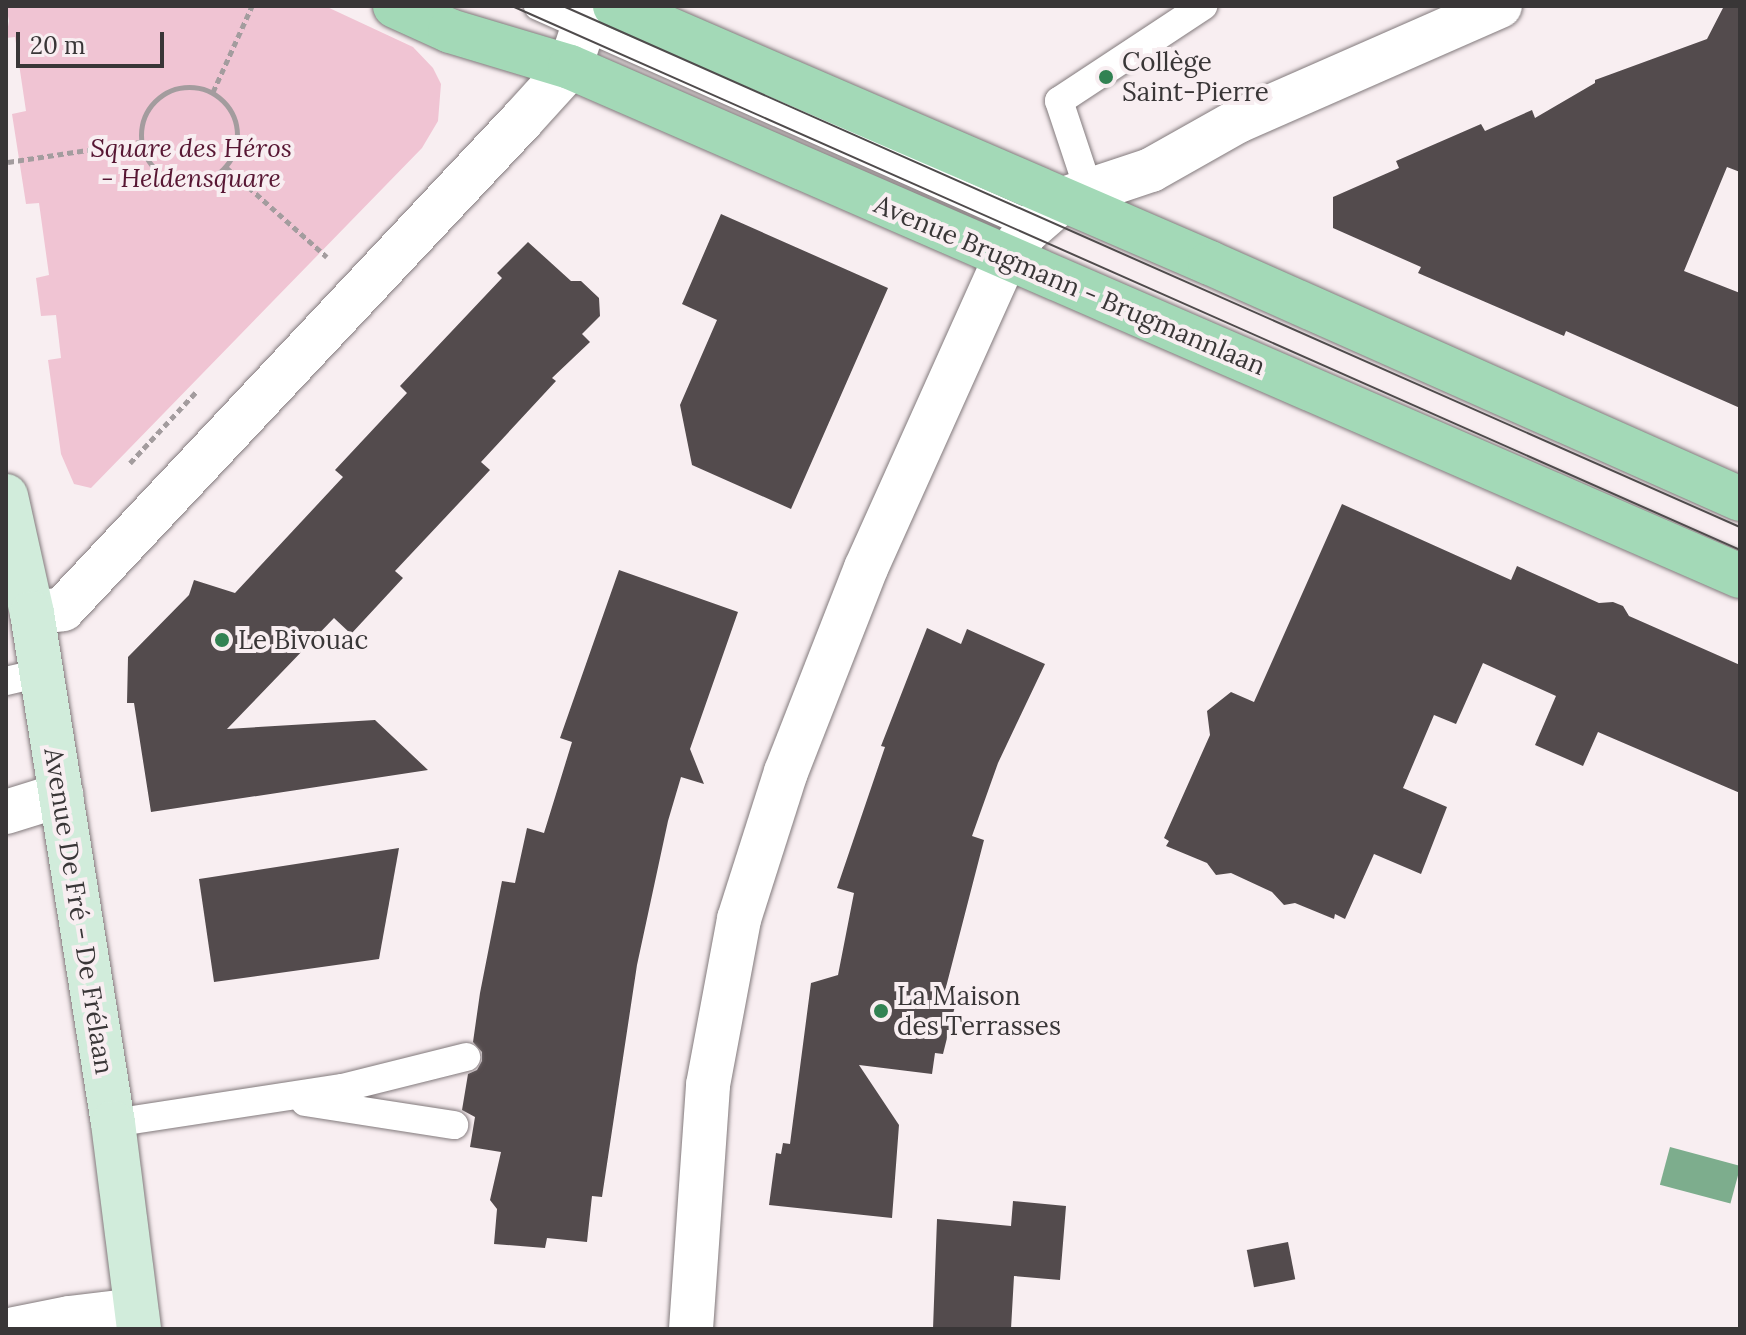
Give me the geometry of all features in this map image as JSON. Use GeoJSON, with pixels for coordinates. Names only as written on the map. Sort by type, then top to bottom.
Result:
{"type":"FeatureCollection","features":[{"type":"Feature","properties":{"kind":"main road","name":"Avenue Brugmann - Brugmannlaan"},"geometry":{"type":"LineString","coordinates":[[395,6],[450,31],[570,67],[1005,259],[1157,321],[1740,576]]}},
{"type":"Feature","properties":{"kind":"main road"},"geometry":{"type":"LineString","coordinates":[[597,13],[1062,205],[1740,499]]}},
{"type":"Feature","properties":{"kind":"main road","name":"Avenue De Fré - De Frélaan"},"geometry":{"type":"LineString","coordinates":[[6,496],[32,613],[23,677],[61,795],[113,1123],[138,1320]]}},
{"type":"Feature","properties":{"kind":"street"},"geometry":{"type":"LineString","coordinates":[[691,1329],[708,1085],[739,919],[786,772],[866,568],[1005,259],[1062,205],[1151,170],[1238,121],[1500,6]]}},
{"type":"Feature","properties":{"kind":"street"},"geometry":{"type":"LineString","coordinates":[[32,613],[63,609],[365,291],[570,67],[597,13]]}},
{"type":"Feature","properties":{"kind":"street"},"geometry":{"type":"LineString","coordinates":[[6,812],[61,795]]}},
{"type":"Feature","properties":{"kind":"street"},"geometry":{"type":"LineString","coordinates":[[14,1329],[69,1318],[138,1320]]}},
{"type":"Feature","properties":{"kind":"lane"},"geometry":{"type":"LineString","coordinates":[[538,6],[597,13]]}},
{"type":"Feature","properties":{"kind":"lane"},"geometry":{"type":"LineString","coordinates":[[1062,205],[1059,101],[1203,6]]}},
{"type":"Feature","properties":{"kind":"lane"},"geometry":{"type":"LineString","coordinates":[[113,1123],[342,1088],[466,1057]]}},
{"type":"Feature","properties":{"kind":"lane"},"geometry":{"type":"LineString","coordinates":[[275,1098],[454,1125]]}},
{"type":"Feature","properties":{"kind":"path"},"geometry":{"type":"LineString","coordinates":[[213,92],[252,6]]}},
{"type":"Feature","properties":{"kind":"path"},"geometry":{"type":"LineString","coordinates":[[183,86],[213,92],[226,103],[235,118],[238,135],[235,152],[226,167],[199,183],[168,179],[155,170],[141,142],[146,112],[168,91],[183,86]]}},
{"type":"Feature","properties":{"kind":"path"},"geometry":{"type":"LineString","coordinates":[[8,162],[141,142]]}},
{"type":"Feature","properties":{"kind":"path"},"geometry":{"type":"LineString","coordinates":[[226,167],[327,258]]}},
{"type":"Feature","properties":{"kind":"green space","name":"Square des Héros - Heldensquare"},"geometry":{"type":"Polygon","coordinates":[[[6,6],[325,6],[413,47],[433,68],[441,84],[438,121],[422,148],[91,488],[74,484],[61,454],[48,360],[61,358],[56,315],[41,316],[36,278],[49,275],[39,203],[26,204],[12,114],[26,111],[15,37],[6,38],[9,21],[6,6]]]}},
{"type":"Feature","properties":{"kind":"shaded area"},"geometry":{"type":"Polygon","coordinates":[[[1670,1147],[1740,1166],[1730,1204],[1660,1185],[1670,1147]]]}},
{"type":"Feature","properties":{"kind":"building"},"geometry":{"type":"Polygon","coordinates":[[[1724,6],[1740,6],[1740,172],[1727,167],[1684,271],[1740,293],[1740,408],[1566,331],[1564,336],[1418,273],[1421,267],[1333,228],[1333,197],[1399,168],[1396,161],[1481,124],[1485,131],[1532,110],[1535,118],[1595,83],[1595,80],[1707,39],[1724,6]]]}},
{"type":"Feature","properties":{"kind":"building"},"geometry":{"type":"Polygon","coordinates":[[[721,214],[888,288],[791,509],[692,465],[680,405],[717,320],[682,304],[721,214]]]}},
{"type":"Feature","properties":{"kind":"building"},"geometry":{"type":"Polygon","coordinates":[[[528,242],[571,281],[581,281],[599,298],[600,316],[582,334],[590,342],[552,378],[556,381],[481,462],[490,470],[395,571],[403,578],[351,634],[334,618],[227,729],[375,720],[428,770],[151,812],[134,703],[127,703],[128,657],[189,595],[194,580],[235,593],[343,477],[335,470],[407,393],[400,386],[502,278],[497,273],[528,242]]]}},
{"type":"Feature","properties":{"kind":"building"},"geometry":{"type":"Polygon","coordinates":[[[1342,504],[1511,580],[1517,566],[1599,603],[1613,602],[1623,606],[1629,616],[1740,665],[1740,793],[1598,732],[1583,766],[1535,745],[1556,696],[1483,663],[1456,724],[1434,715],[1403,788],[1447,807],[1421,874],[1374,854],[1345,919],[1335,914],[1334,919],[1295,903],[1284,905],[1272,892],[1231,873],[1216,875],[1207,863],[1166,846],[1169,841],[1164,838],[1210,735],[1207,711],[1231,692],[1254,702],[1342,504]]]}},
{"type":"Feature","properties":{"kind":"building"},"geometry":{"type":"Polygon","coordinates":[[[619,570],[738,612],[690,749],[704,784],[681,777],[668,821],[637,965],[602,1197],[592,1196],[587,1242],[547,1238],[545,1248],[494,1244],[497,1209],[490,1200],[501,1152],[470,1147],[475,1117],[462,1110],[468,1074],[477,1070],[482,1061],[482,1052],[473,1042],[480,993],[502,881],[515,883],[527,828],[544,833],[572,742],[560,738],[619,570]]]}},
{"type":"Feature","properties":{"kind":"building"},"geometry":{"type":"Polygon","coordinates":[[[927,628],[961,644],[967,629],[1045,664],[998,763],[972,836],[984,840],[945,991],[958,994],[943,1054],[935,1053],[932,1074],[859,1065],[899,1125],[892,1218],[769,1205],[776,1153],[781,1154],[783,1143],[790,1144],[811,983],[838,975],[854,893],[837,888],[885,747],[881,746],[927,628]]]}},
{"type":"Feature","properties":{"kind":"building"},"geometry":{"type":"Polygon","coordinates":[[[399,848],[379,959],[214,982],[199,879],[399,848]]]}},
{"type":"Feature","properties":{"kind":"building"},"geometry":{"type":"Polygon","coordinates":[[[1013,1201],[1066,1206],[1060,1280],[1014,1276],[1011,1329],[933,1329],[937,1219],[1011,1226],[1013,1201]]]}},
{"type":"Feature","properties":{"kind":"building"},"geometry":{"type":"Polygon","coordinates":[[[1288,1242],[1295,1279],[1254,1287],[1247,1250],[1288,1242]]]}},
{"type":"Feature","properties":{"kind":"tram line"},"geometry":{"type":"LineString","coordinates":[[512,6],[1740,550]]}},
{"type":"Feature","properties":{"kind":"tram line"},"geometry":{"type":"LineString","coordinates":[[563,6],[1740,527]]}},
{"type":"Feature","properties":{"kind":"place","name":"Collège Saint-Pierre"},"geometry":{"type":"Point","coordinates":[1106,77]}},
{"type":"Feature","properties":{"kind":"place","name":"Le Bivouac"},"geometry":{"type":"Point","coordinates":[222,640]}},
{"type":"Feature","properties":{"kind":"place","name":"La Maison des Terrasses"},"geometry":{"type":"Point","coordinates":[881,1011]}}]}
